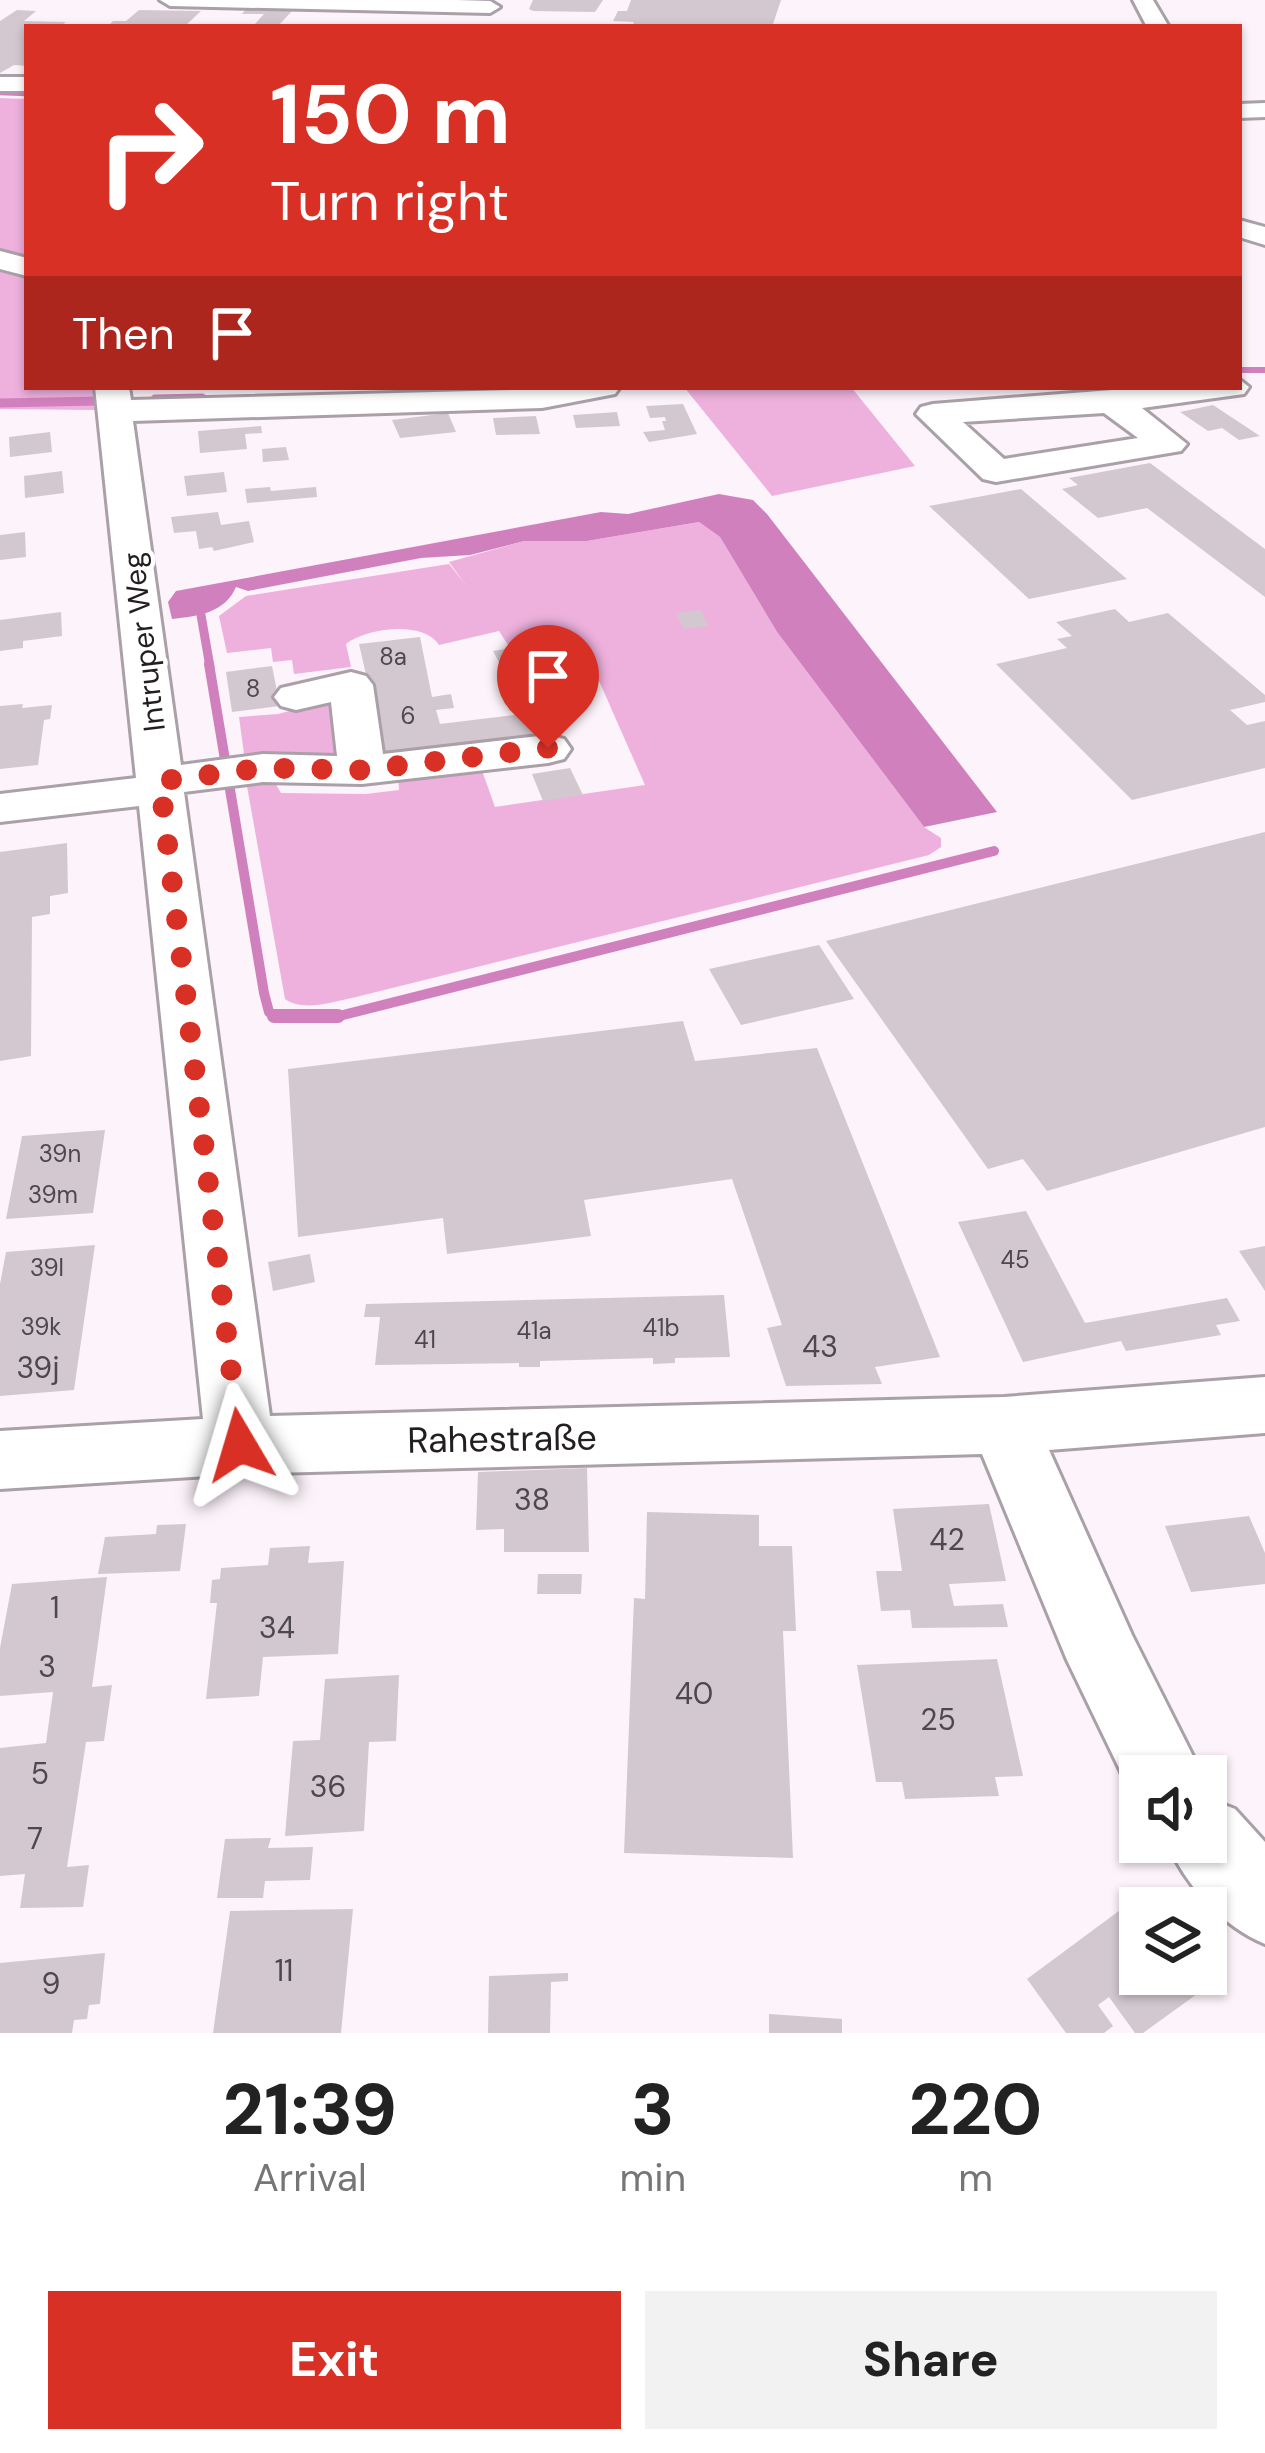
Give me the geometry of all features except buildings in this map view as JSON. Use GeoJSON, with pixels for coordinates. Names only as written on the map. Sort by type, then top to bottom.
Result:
{"type":"FeatureCollection","features":[{"type":"Feature","properties":{"kind":"street"},"geometry":{"type":"LineString","coordinates":[[170,0],[495,11]]}},
{"type":"Feature","properties":{"kind":"street"},"geometry":{"type":"LineString","coordinates":[[215,1],[204,14],[240,19]]}},
{"type":"Feature","properties":{"kind":"street"},"geometry":{"type":"LineString","coordinates":[[350,24],[361,4]]}},
{"type":"Feature","properties":{"kind":"street","name":"Intruper Weg"},"geometry":{"type":"LineString","coordinates":[[240,1445],[174,782],[115,399],[542,398],[587,390]]}},
{"type":"Feature","properties":{"kind":"street"},"geometry":{"type":"LineString","coordinates":[[1111,402],[1168,444],[996,471],[933,414],[1210,390]]}},
{"type":"Feature","properties":{"kind":"street"},"geometry":{"type":"LineString","coordinates":[[296,697],[351,685],[362,770]]}},
{"type":"Feature","properties":{"kind":"street"},"geometry":{"type":"LineString","coordinates":[[0,808],[248,769],[362,770],[548,748]]}},
{"type":"Feature","properties":{"kind":"street","name":"Rahestraße"},"geometry":{"type":"LineString","coordinates":[[0,1460],[240,1445],[1004,1425],[1265,1405]]}},
{"type":"Feature","properties":{"kind":"street"},"geometry":{"type":"LineString","coordinates":[[1004,1425],[1105,1660],[1153,1755]]}},
{"type":"Feature","properties":{"kind":"street"},"geometry":{"type":"LineString","coordinates":[[1227,1861],[1265,1902]]}},
{"type":"Feature","properties":{"kind":"shaded area"},"geometry":{"type":"Polygon","coordinates":[[[0,98],[24,99],[24,390],[98,390],[100,407],[0,409],[0,98]]]}},
{"type":"Feature","properties":{"kind":"shaded area"},"geometry":{"type":"Polygon","coordinates":[[[686,390],[853,390],[915,466],[772,496],[686,390]]]}},
{"type":"Feature","properties":{"kind":"shaded area"},"geometry":{"type":"Polygon","coordinates":[[[719,494],[753,500],[767,514],[997,812],[924,827],[777,632],[720,537],[699,522],[587,541],[524,541],[470,555],[421,558],[248,591],[236,587],[225,603],[210,612],[172,619],[168,602],[176,591],[601,512],[628,514],[719,494]]]}},
{"type":"Feature","properties":{"kind":"shaded area"},"geometry":{"type":"Polygon","coordinates":[[[699,522],[720,537],[777,632],[924,827],[941,838],[941,847],[929,855],[327,1004],[285,999],[245,775],[271,776],[281,793],[366,794],[399,790],[398,774],[480,765],[495,807],[645,785],[592,665],[566,656],[525,660],[499,631],[439,645],[421,632],[394,629],[346,644],[351,667],[294,674],[292,660],[273,662],[271,648],[227,653],[219,616],[246,596],[449,564],[465,584],[449,562],[524,541],[587,541],[699,522]]]}},
{"type":"Feature","properties":{"kind":"shaded area"},"geometry":{"type":"Polygon","coordinates":[[[339,698],[340,753],[271,761],[268,752],[244,754],[239,717],[278,714],[339,698]]]}},
{"type":"Feature","properties":{"kind":"waterway"},"geometry":{"type":"LineString","coordinates":[[0,93],[24,94]]}},
{"type":"Feature","properties":{"kind":"waterway"},"geometry":{"type":"LineString","coordinates":[[1242,370],[1265,370]]}},
{"type":"Feature","properties":{"kind":"waterway"},"geometry":{"type":"LineString","coordinates":[[492,391],[499,390]]}},
{"type":"Feature","properties":{"kind":"waterway"},"geometry":{"type":"LineString","coordinates":[[494,391],[500,390]]}},
{"type":"Feature","properties":{"kind":"waterway"},"geometry":{"type":"LineString","coordinates":[[155,399],[202,398]]}},
{"type":"Feature","properties":{"kind":"waterway"},"geometry":{"type":"LineString","coordinates":[[0,403],[101,401]]}},
{"type":"Feature","properties":{"kind":"waterway"},"geometry":{"type":"LineString","coordinates":[[201,615],[210,667]]}},
{"type":"Feature","properties":{"kind":"waterway"},"geometry":{"type":"LineString","coordinates":[[209,664],[264,993],[269,1012],[276,1018],[331,1018],[994,851]]}},
{"type":"Feature","properties":{"kind":"waterway"},"geometry":{"type":"LineString","coordinates":[[274,1016],[338,1016]]}},
{"type":"Feature","properties":{"kind":"route"},"geometry":{"type":"LineString","coordinates":[[240,1445],[160,781],[263,768],[362,770],[548,748]]}}]}
